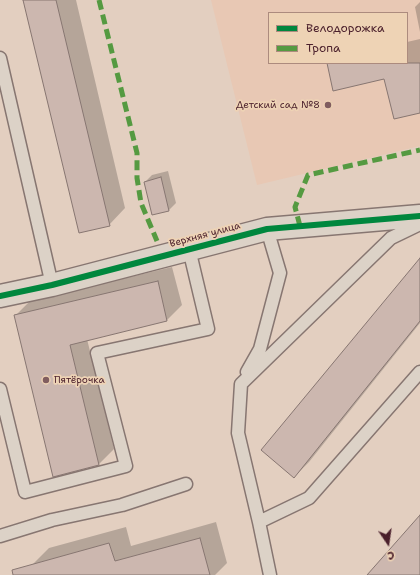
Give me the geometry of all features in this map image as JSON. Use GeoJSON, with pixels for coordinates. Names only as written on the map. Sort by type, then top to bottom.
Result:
{"type":"FeatureCollection","features":[{"type":"Feature","properties":{"kind":"street","name":"Верхняя улица"},"geometry":{"type":"LineString","coordinates":[[0,296],[52,285],[267,229],[420,216]]}},
{"type":"Feature","properties":{"kind":"lane"},"geometry":{"type":"LineString","coordinates":[[0,58],[52,285]]}},
{"type":"Feature","properties":{"kind":"lane"},"geometry":{"type":"LineString","coordinates":[[241,384],[391,238],[420,224]]}},
{"type":"Feature","properties":{"kind":"lane"},"geometry":{"type":"LineString","coordinates":[[267,229],[280,273],[260,349],[241,384],[238,434],[270,575]]}},
{"type":"Feature","properties":{"kind":"lane"},"geometry":{"type":"LineString","coordinates":[[0,389],[25,492],[126,466],[97,353],[208,329],[189,249]]}},
{"type":"Feature","properties":{"kind":"lane"},"geometry":{"type":"LineString","coordinates":[[259,522],[309,498],[420,372]]}},
{"type":"Feature","properties":{"kind":"lane"},"geometry":{"type":"LineString","coordinates":[[0,536],[52,520],[122,505],[186,484]]}},
{"type":"Feature","properties":{"kind":"shaded area","name":"Детский сад №8"},"geometry":{"type":"Polygon","coordinates":[[[211,0],[420,0],[420,146],[257,185],[211,0]]]}},
{"type":"Feature","properties":{"kind":"building"},"geometry":{"type":"Polygon","coordinates":[[[23,0],[56,0],[110,226],[79,233],[23,0]]]}},
{"type":"Feature","properties":{"kind":"building"},"geometry":{"type":"Polygon","coordinates":[[[420,63],[420,113],[394,119],[384,79],[333,91],[327,64],[420,63]]]}},
{"type":"Feature","properties":{"kind":"building"},"geometry":{"type":"Polygon","coordinates":[[[161,177],[169,211],[152,215],[144,182],[161,177]]]}},
{"type":"Feature","properties":{"kind":"building"},"geometry":{"type":"Polygon","coordinates":[[[420,258],[420,321],[294,478],[261,450],[420,258]]]}},
{"type":"Feature","properties":{"kind":"building"},"geometry":{"type":"Polygon","coordinates":[[[158,281],[167,321],[70,345],[99,465],[53,477],[14,315],[158,281]]]}},
{"type":"Feature","properties":{"kind":"building"},"geometry":{"type":"Polygon","coordinates":[[[420,515],[420,575],[367,575],[420,515]]]}},
{"type":"Feature","properties":{"kind":"building"},"geometry":{"type":"Polygon","coordinates":[[[200,538],[210,575],[13,575],[12,570],[109,543],[115,561],[200,538]]]}},
{"type":"Feature","properties":{"kind":"marked path"},"geometry":{"type":"LineString","coordinates":[[99,0],[137,153],[137,178],[141,203],[157,241]]}},
{"type":"Feature","properties":{"kind":"marked path"},"geometry":{"type":"LineString","coordinates":[[300,226],[295,207],[308,175],[420,150]]}},
{"type":"Feature","properties":{"kind":"cycle path"},"geometry":{"type":"LineString","coordinates":[[0,296],[52,285],[267,229],[420,216]]}},
{"type":"Feature","properties":{"kind":"place","name":"Детский сад №8"},"geometry":{"type":"Point","coordinates":[328,105]}},
{"type":"Feature","properties":{"kind":"place","name":"Пятёрочка"},"geometry":{"type":"Point","coordinates":[46,380]}}]}
